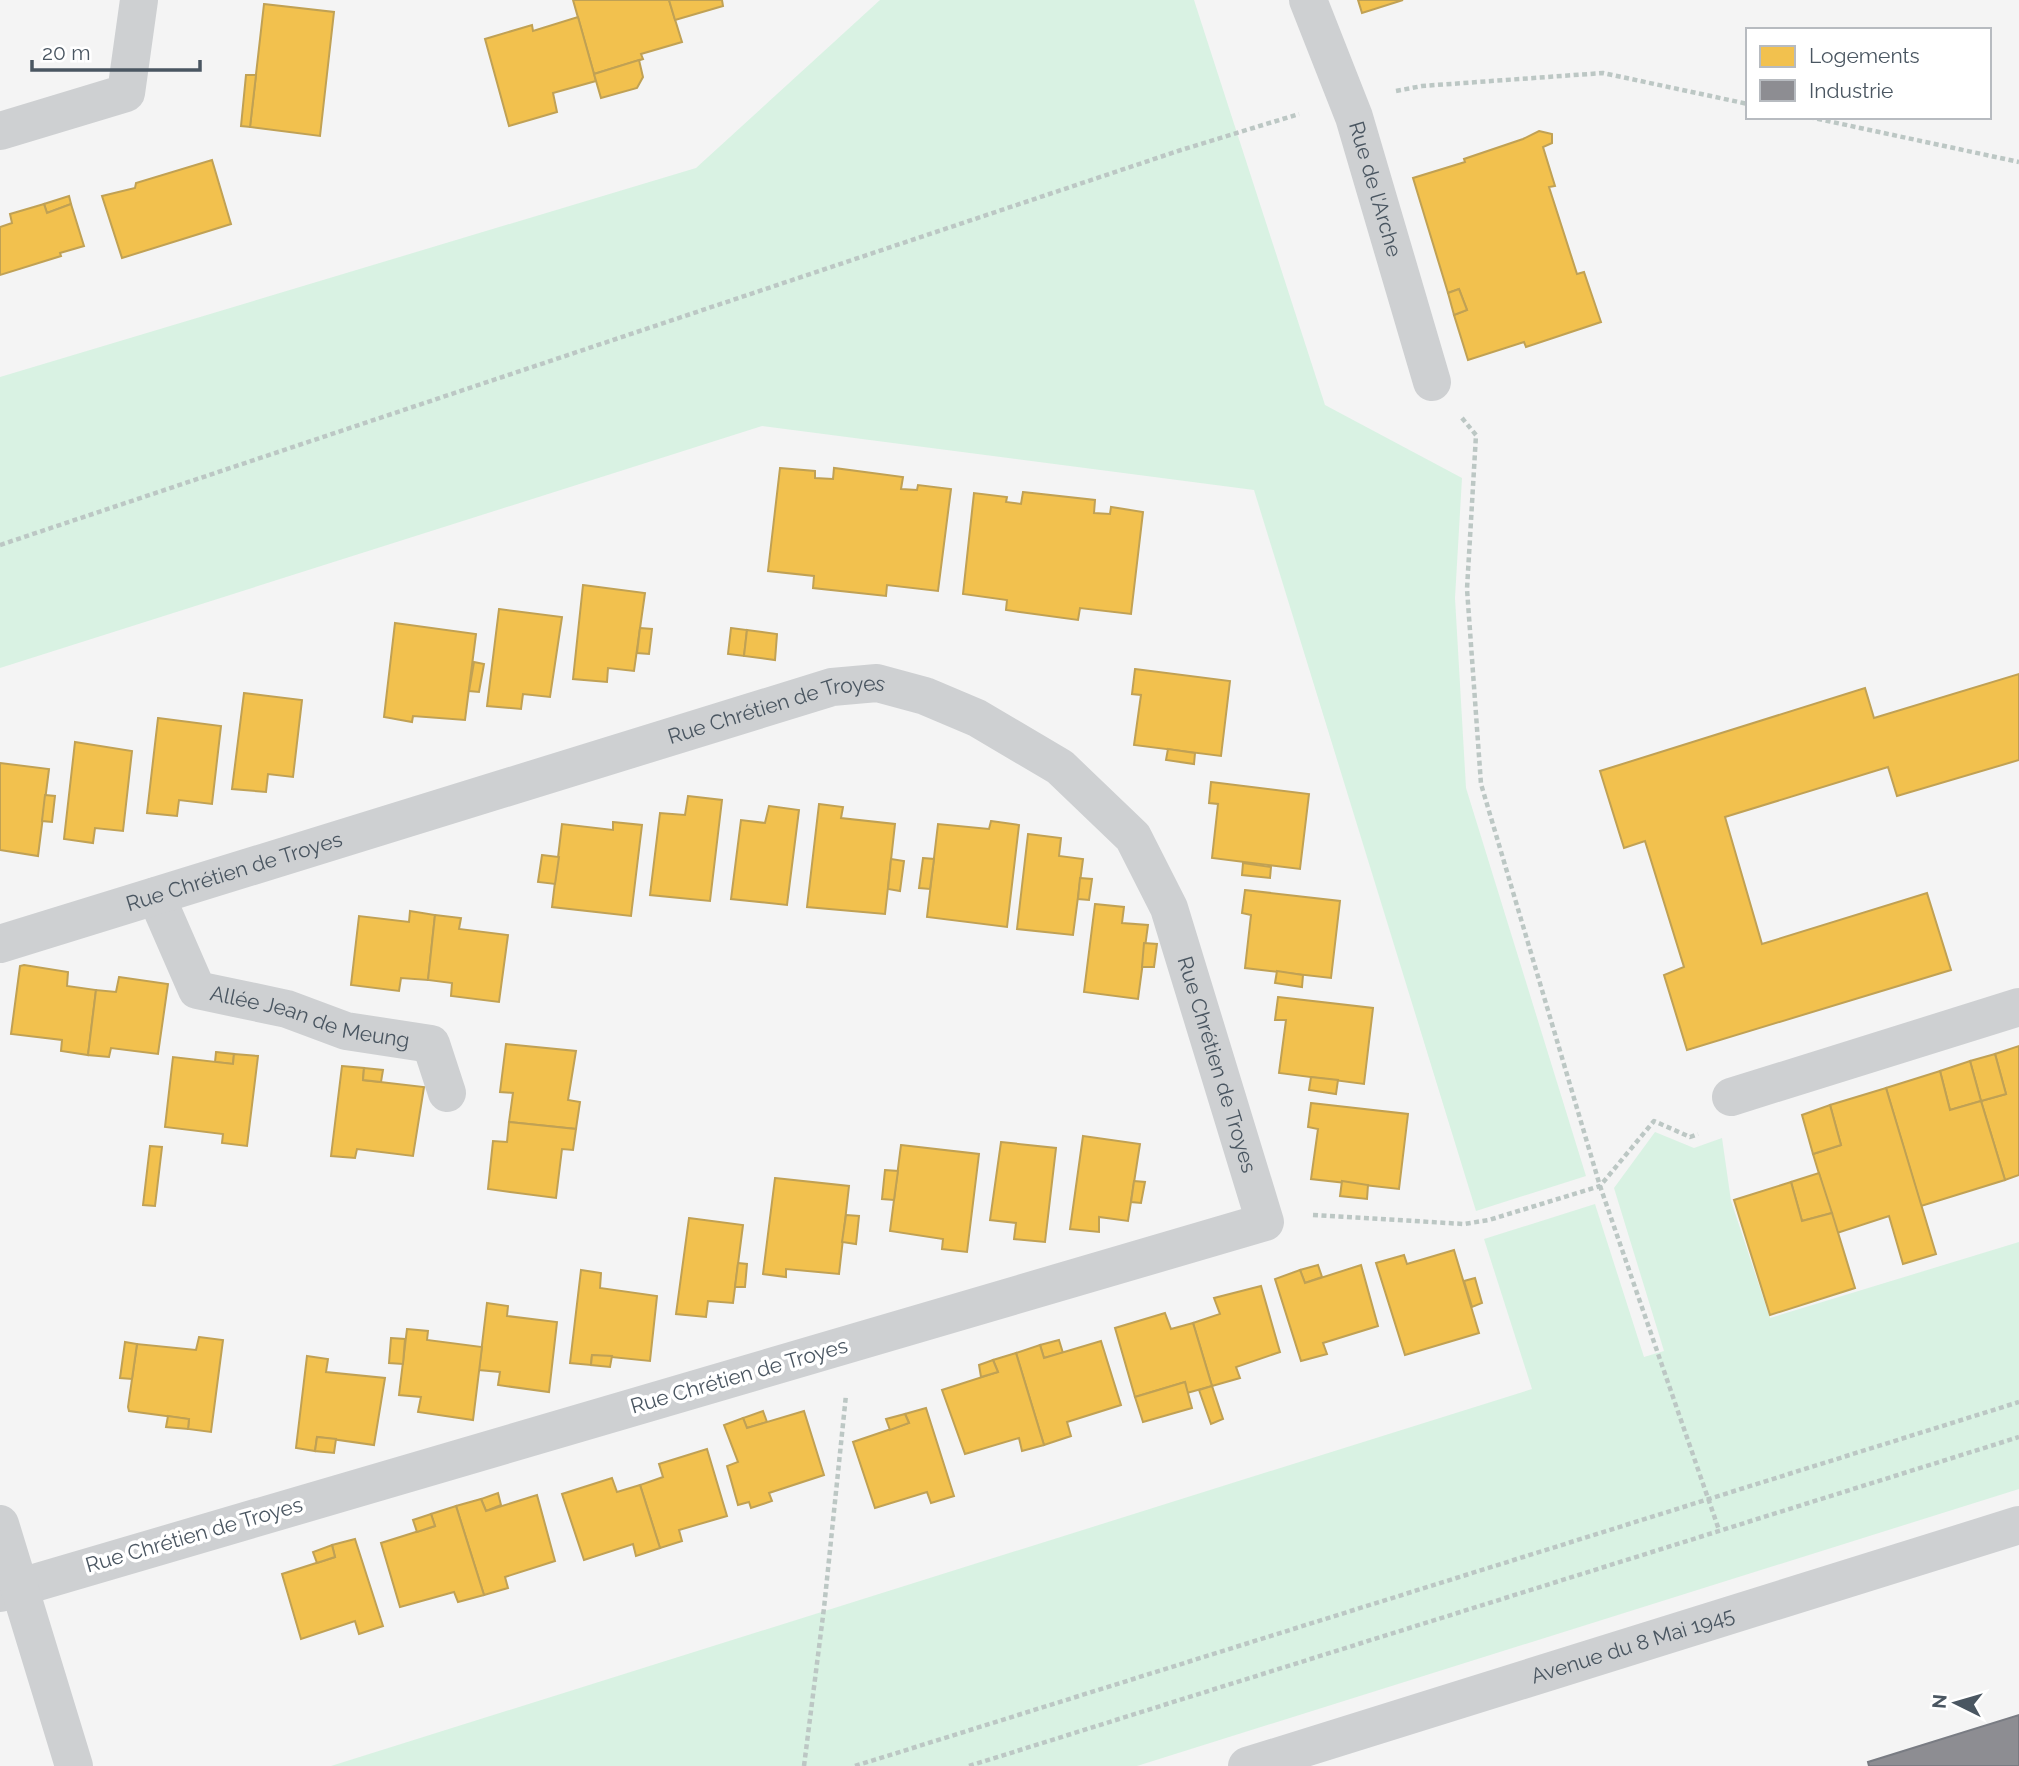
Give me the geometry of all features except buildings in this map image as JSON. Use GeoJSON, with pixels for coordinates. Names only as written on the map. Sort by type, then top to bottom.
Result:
{"type":"FeatureCollection","features":[{"type":"Feature","properties":{"kind":"street"},"geometry":{"type":"LineString","coordinates":[[0,131],[126,93],[139,0]]}},
{"type":"Feature","properties":{"kind":"street","name":"Rue de l'Arche"},"geometry":{"type":"LineString","coordinates":[[1308,0],[1347,100],[1432,382]]}},
{"type":"Feature","properties":{"kind":"street","name":"Rue Chrétien de Troyes"},"geometry":{"type":"LineString","coordinates":[[0,944],[832,687],[877,683],[925,696],[977,718],[1060,767],[1133,837],[1169,908],[1265,1222],[10,1589]]}},
{"type":"Feature","properties":{"kind":"street","name":"Allée Jean de Meung"},"geometry":{"type":"LineString","coordinates":[[156,896],[197,990],[288,1009],[346,1031],[431,1044],[447,1093]]}},
{"type":"Feature","properties":{"kind":"street"},"geometry":{"type":"LineString","coordinates":[[1731,1097],[2019,1007]]}},
{"type":"Feature","properties":{"kind":"street"},"geometry":{"type":"LineString","coordinates":[[0,1524],[10,1589],[74,1766]]}},
{"type":"Feature","properties":{"kind":"street","name":"Avenue du 8 Mai 1945"},"geometry":{"type":"LineString","coordinates":[[1247,1766],[2019,1525]]}},
{"type":"Feature","properties":{"kind":"path"},"geometry":{"type":"LineString","coordinates":[[0,545],[1181,150],[1347,100],[1422,86],[1603,73],[1746,104]]}},
{"type":"Feature","properties":{"kind":"path"},"geometry":{"type":"LineString","coordinates":[[1818,119],[2019,162]]}},
{"type":"Feature","properties":{"kind":"path"},"geometry":{"type":"LineString","coordinates":[[1432,382],[1476,435],[1467,589],[1481,784],[1600,1186],[1718,1530]]}},
{"type":"Feature","properties":{"kind":"path"},"geometry":{"type":"LineString","coordinates":[[1265,1222],[1304,1215],[1464,1224],[1489,1220],[1600,1186],[1654,1121],[1690,1137],[1723,1127],[1731,1097]]}},
{"type":"Feature","properties":{"kind":"path"},"geometry":{"type":"LineString","coordinates":[[804,1766],[824,1608],[851,1343]]}},
{"type":"Feature","properties":{"kind":"path"},"geometry":{"type":"LineString","coordinates":[[855,1766],[2019,1402]]}},
{"type":"Feature","properties":{"kind":"path"},"geometry":{"type":"LineString","coordinates":[[969,1766],[2019,1437]]}},
{"type":"Feature","properties":{"kind":"green space"},"geometry":{"type":"Polygon","coordinates":[[[880,0],[1194,0],[1325,405],[1462,478],[1455,598],[1466,788],[1586,1176],[1476,1211],[1254,490],[762,426],[0,668],[0,377],[696,168],[880,0]]]}},
{"type":"Feature","properties":{"kind":"green space"},"geometry":{"type":"Polygon","coordinates":[[[1655,1132],[1694,1148],[1722,1138],[1731,1201],[1770,1318],[2019,1242],[2019,1489],[1137,1766],[331,1766],[1532,1389],[1484,1239],[1595,1204],[1644,1357],[1664,1351],[1614,1188],[1655,1132]]]}}]}
